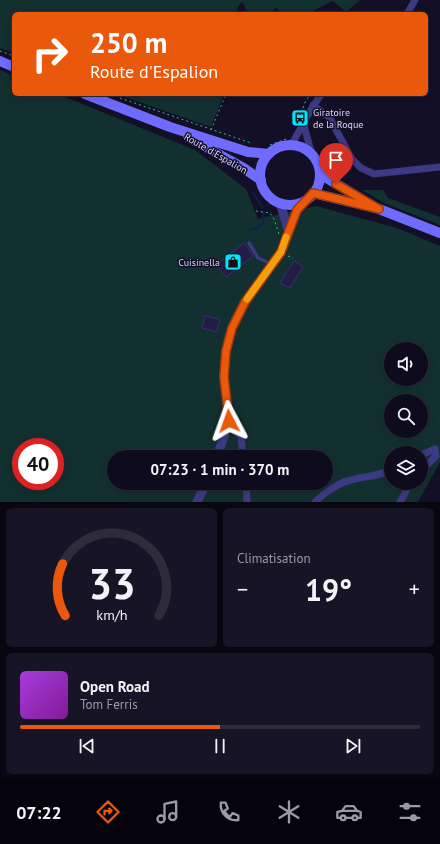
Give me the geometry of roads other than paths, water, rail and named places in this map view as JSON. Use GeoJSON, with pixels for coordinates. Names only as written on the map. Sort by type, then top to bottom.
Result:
{"type":"FeatureCollection","features":[{"type":"Feature","properties":{"kind":"main road"},"geometry":{"type":"LineString","coordinates":[[0,61],[12,66]]}},
{"type":"Feature","properties":{"kind":"main road","name":"Route d'Espalion"},"geometry":{"type":"LineString","coordinates":[[90,96],[170,127],[242,167],[261,180]]}},
{"type":"Feature","properties":{"kind":"main road","name":"Route d'Espalion"},"geometry":{"type":"LineString","coordinates":[[170,127],[210,134],[248,152],[270,149]]}},
{"type":"Feature","properties":{"kind":"main road"},"geometry":{"type":"LineString","coordinates":[[290,141],[312,155],[320,174],[318,184],[310,197],[296,204],[280,203],[267,194],[261,180],[263,163],[270,149],[279,147],[290,141]]}},
{"type":"Feature","properties":{"kind":"main road"},"geometry":{"type":"LineString","coordinates":[[320,174],[379,209],[440,233]]}},
{"type":"Feature","properties":{"kind":"main road"},"geometry":{"type":"LineString","coordinates":[[310,197],[379,209]]}},
{"type":"Feature","properties":{"kind":"street"},"geometry":{"type":"LineString","coordinates":[[408,12],[415,0]]}},
{"type":"Feature","properties":{"kind":"street"},"geometry":{"type":"LineString","coordinates":[[290,141],[304,126],[313,105],[320,96]]}},
{"type":"Feature","properties":{"kind":"street"},"geometry":{"type":"LineString","coordinates":[[313,105],[330,117],[352,158],[361,168],[374,174],[440,167]]}},
{"type":"Feature","properties":{"kind":"street"},"geometry":{"type":"LineString","coordinates":[[304,126],[312,155]]}},
{"type":"Feature","properties":{"kind":"street"},"geometry":{"type":"LineString","coordinates":[[219,450],[229,421],[224,377],[226,351],[232,328],[245,302],[273,264],[285,243],[288,230],[297,210],[310,197]]}},
{"type":"Feature","properties":{"kind":"street"},"geometry":{"type":"LineString","coordinates":[[280,203],[288,230]]}},
{"type":"Feature","properties":{"kind":"street"},"geometry":{"type":"LineString","coordinates":[[229,421],[241,436],[242,450]]}},
{"type":"Feature","properties":{"kind":"street"},"geometry":{"type":"LineString","coordinates":[[428,452],[434,449],[436,456],[428,464]]}},
{"type":"Feature","properties":{"kind":"street"},"geometry":{"type":"LineString","coordinates":[[315,502],[330,488],[354,479],[380,476],[384,474]]}},
{"type":"Feature","properties":{"kind":"street"},"geometry":{"type":"LineString","coordinates":[[197,502],[203,490]]}},
{"type":"Feature","properties":{"kind":"street"},"geometry":{"type":"LineString","coordinates":[[246,490],[247,502]]}},
{"type":"Feature","properties":{"kind":"street"},"geometry":{"type":"LineString","coordinates":[[400,502],[407,490]]}},
{"type":"Feature","properties":{"kind":"lane"},"geometry":{"type":"LineString","coordinates":[[249,242],[258,258],[273,264]]}},
{"type":"Feature","properties":{"kind":"waterway"},"geometry":{"type":"LineString","coordinates":[[253,193],[263,208]]}},
{"type":"Feature","properties":{"kind":"waterway"},"geometry":{"type":"LineString","coordinates":[[250,230],[257,228],[263,223],[264,213]]}},
{"type":"Feature","properties":{"kind":"place","name":"Giratoire de la Roque"},"geometry":{"type":"Point","coordinates":[300,118]}},
{"type":"Feature","properties":{"kind":"place","name":"Cuisinella"},"geometry":{"type":"Point","coordinates":[233,262]}}]}
